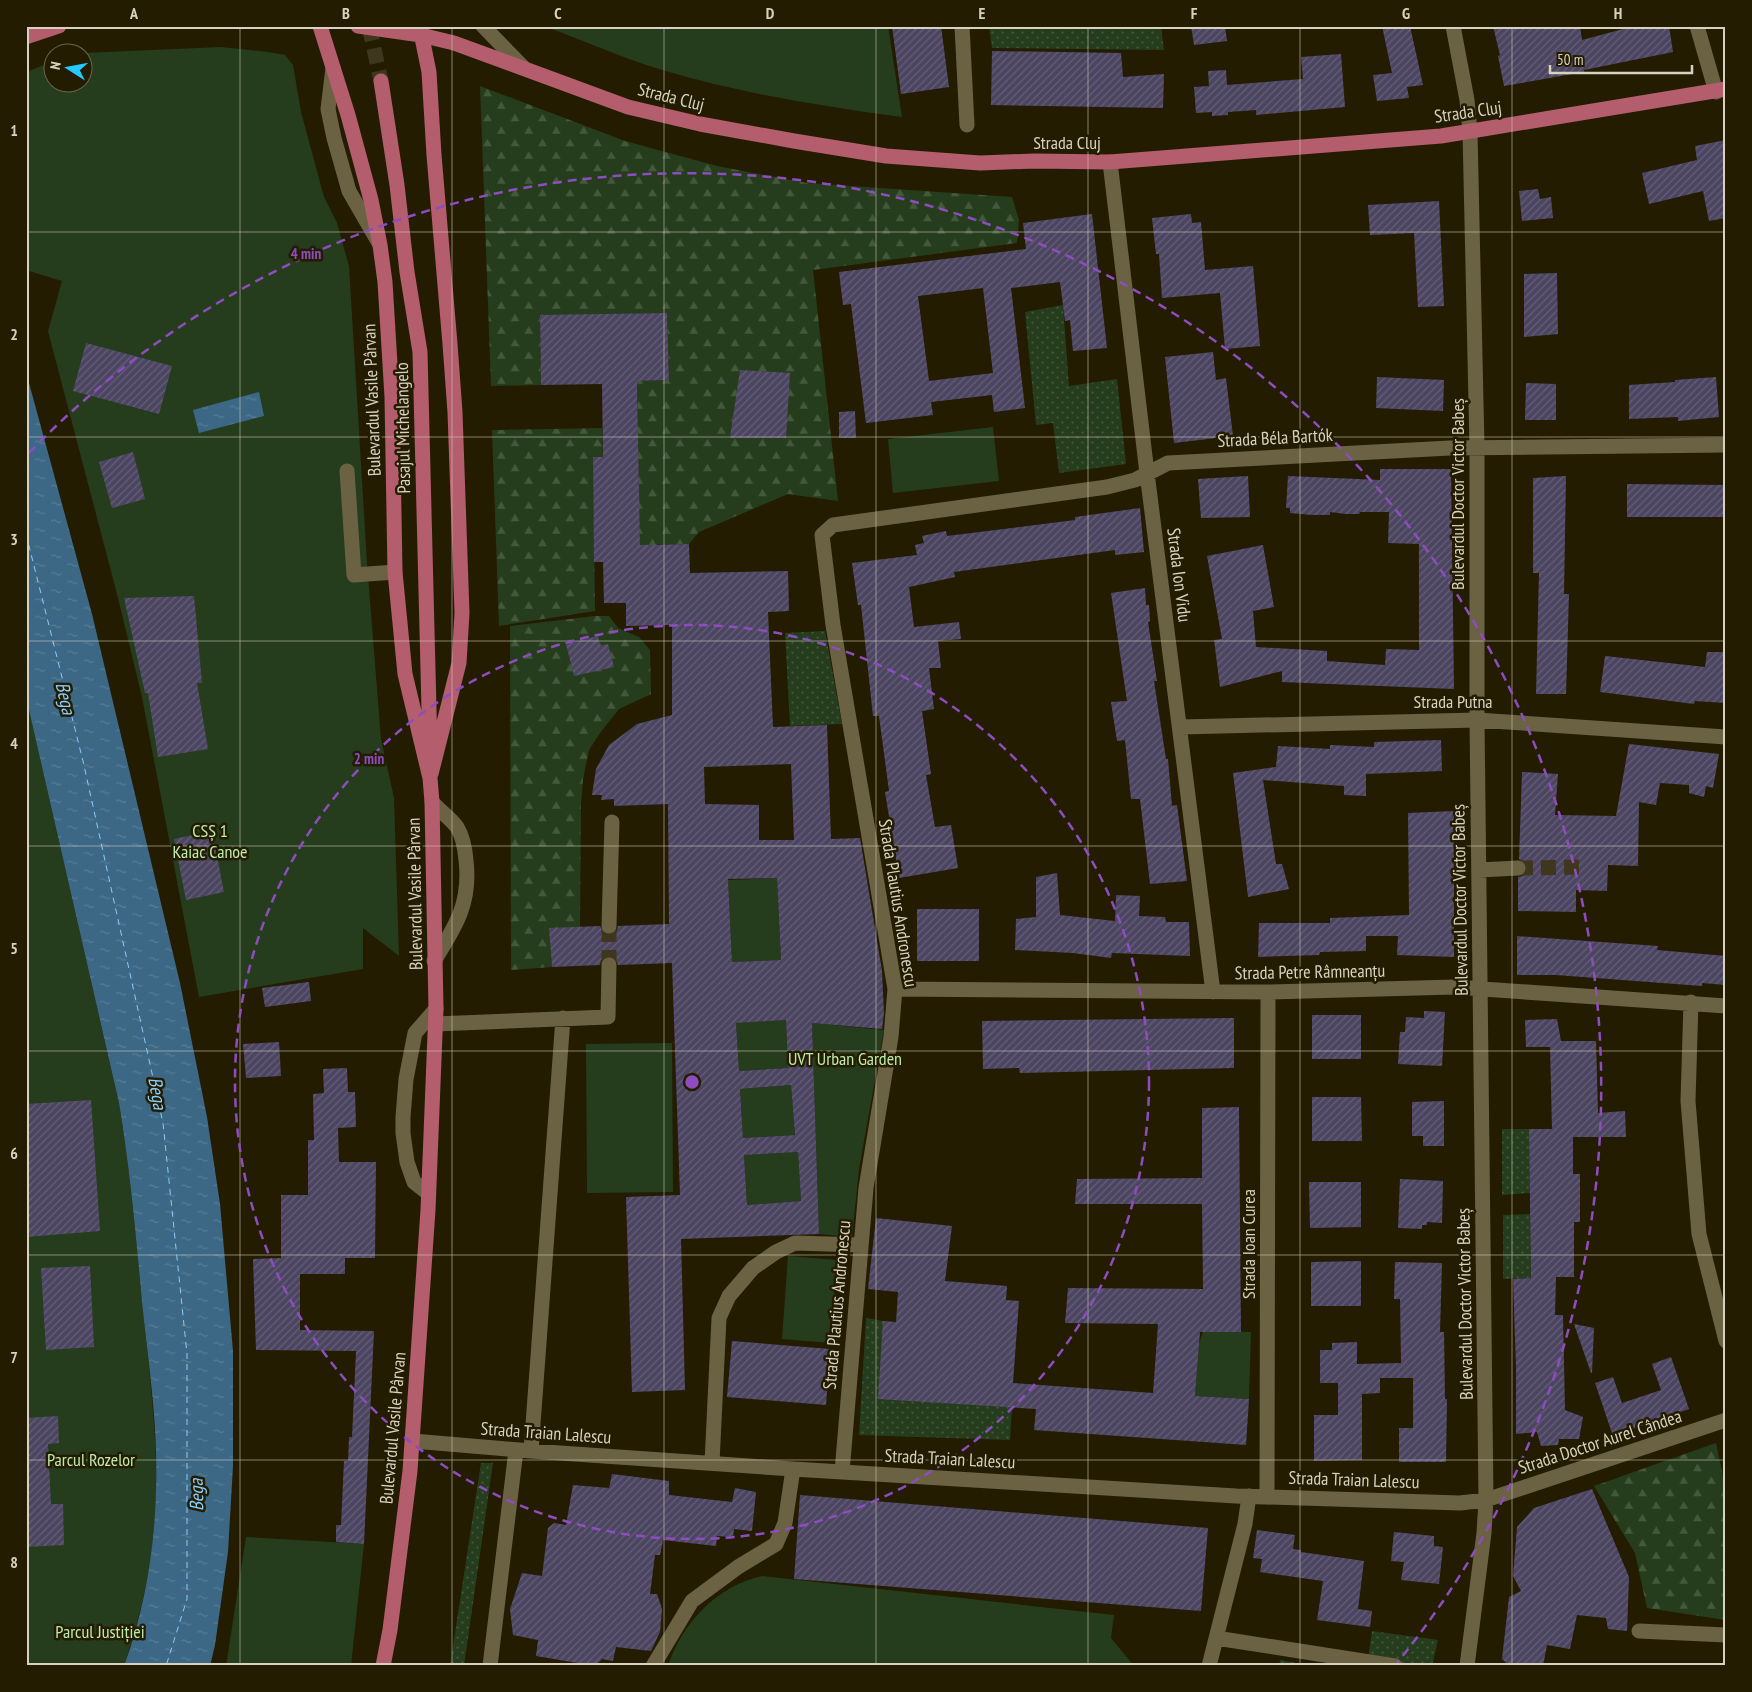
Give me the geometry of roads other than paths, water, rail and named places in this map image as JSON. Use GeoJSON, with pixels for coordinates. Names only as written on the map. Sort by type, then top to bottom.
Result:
{"type":"FeatureCollection","features":[{"type":"Feature","properties":{"kind":"main road","name":"Bulevardul Vasile Pârvan"},"geometry":{"type":"LineString","coordinates":[[320,26],[348,115],[371,200],[380,245],[392,396],[395,572],[405,674],[430,778],[432,802],[436,1017],[428,1193],[412,1441],[390,1630],[382,1666]]}},
{"type":"Feature","properties":{"kind":"main road","name":"Strada Cluj"},"geometry":{"type":"LineString","coordinates":[[358,26],[420,30],[628,107],[700,124],[886,156],[980,163],[1034,161],[1110,162],[1441,136],[1721,90]]}},
{"type":"Feature","properties":{"kind":"main road"},"geometry":{"type":"LineString","coordinates":[[26,37],[53,27]]}},
{"type":"Feature","properties":{"kind":"main road","name":"Bulevardul Vasile Pârvan"},"geometry":{"type":"LineString","coordinates":[[420,30],[429,72],[455,412],[462,613],[459,663],[430,778]]}},
{"type":"Feature","properties":{"kind":"main road","name":"Pasajul Michelangelo"},"geometry":{"type":"LineString","coordinates":[[381,81],[397,185],[406,272],[420,352],[430,778]]}},
{"type":"Feature","properties":{"kind":"street"},"geometry":{"type":"LineString","coordinates":[[483,26],[523,67]]}},
{"type":"Feature","properties":{"kind":"street"},"geometry":{"type":"LineString","coordinates":[[962,26],[967,125]]}},
{"type":"Feature","properties":{"kind":"street","name":"Bulevardul Doctor Victor Babeș"},"geometry":{"type":"LineString","coordinates":[[1453,26],[1468,100],[1470,132],[1477,448],[1477,720],[1486,1500],[1484,1533],[1466,1666]]}},
{"type":"Feature","properties":{"kind":"street"},"geometry":{"type":"LineString","coordinates":[[1697,26],[1721,90]]}},
{"type":"Feature","properties":{"kind":"street","name":"Strada Ion Vidu"},"geometry":{"type":"LineString","coordinates":[[1110,162],[1212,992]]}},
{"type":"Feature","properties":{"kind":"street","name":"Strada Béla Bartók"},"geometry":{"type":"LineString","coordinates":[[833,525],[1107,487],[1135,480],[1168,463],[1477,448],[1726,445]]}},
{"type":"Feature","properties":{"kind":"street"},"geometry":{"type":"LineString","coordinates":[[347,471],[354,575],[395,572]]}},
{"type":"Feature","properties":{"kind":"street","name":"Strada Plautius Andronescu"},"geometry":{"type":"LineString","coordinates":[[833,525],[822,535],[833,625],[895,989],[891,1037],[866,1188],[842,1472]]}},
{"type":"Feature","properties":{"kind":"street","name":"Strada Putna"},"geometry":{"type":"LineString","coordinates":[[1180,726],[1477,720],[1726,737]]}},
{"type":"Feature","properties":{"kind":"street"},"geometry":{"type":"LineString","coordinates":[[432,802],[456,827],[464,844],[467,867],[467,891],[461,914],[456,927],[434,961]]}},
{"type":"Feature","properties":{"kind":"street"},"geometry":{"type":"LineString","coordinates":[[609,926],[612,822]]}},
{"type":"Feature","properties":{"kind":"street"},"geometry":{"type":"LineString","coordinates":[[1479,870],[1518,868]]}},
{"type":"Feature","properties":{"kind":"street"},"geometry":{"type":"LineString","coordinates":[[428,1193],[414,1182],[409,1169],[403,1133],[406,1079],[415,1033],[436,1017],[608,1018],[609,965]]}},
{"type":"Feature","properties":{"kind":"street","name":"Strada Petre Râmneanțu"},"geometry":{"type":"LineString","coordinates":[[895,989],[1268,992],[1454,988],[1691,1002],[1726,1006]]}},
{"type":"Feature","properties":{"kind":"street","name":"Strada Ioan Curea"},"geometry":{"type":"LineString","coordinates":[[1267,1496],[1268,992]]}},
{"type":"Feature","properties":{"kind":"street"},"geometry":{"type":"LineString","coordinates":[[1691,1002],[1688,1101],[1699,1234],[1726,1342]]}},
{"type":"Feature","properties":{"kind":"street"},"geometry":{"type":"LineString","coordinates":[[531,1451],[563,1018]]}},
{"type":"Feature","properties":{"kind":"street"},"geometry":{"type":"LineString","coordinates":[[712,1463],[719,1318],[729,1296],[753,1268],[776,1252],[795,1243],[861,1245]]}},
{"type":"Feature","properties":{"kind":"street","name":"Strada Doctor Aurel Cândea"},"geometry":{"type":"LineString","coordinates":[[1486,1500],[1726,1420]]}},
{"type":"Feature","properties":{"kind":"street","name":"Strada Traian Lalescu"},"geometry":{"type":"LineString","coordinates":[[412,1441],[793,1469],[1249,1496],[1460,1503],[1486,1500]]}},
{"type":"Feature","properties":{"kind":"street"},"geometry":{"type":"LineString","coordinates":[[490,1666],[516,1450]]}},
{"type":"Feature","properties":{"kind":"street"},"geometry":{"type":"LineString","coordinates":[[653,1666],[692,1600],[738,1567],[776,1544],[785,1524],[793,1469]]}},
{"type":"Feature","properties":{"kind":"street"},"geometry":{"type":"LineString","coordinates":[[1209,1666],[1245,1524],[1249,1496]]}},
{"type":"Feature","properties":{"kind":"street"},"geometry":{"type":"LineString","coordinates":[[1639,1631],[1726,1636]]}},
{"type":"Feature","properties":{"kind":"street"},"geometry":{"type":"LineString","coordinates":[[1216,1638],[1395,1666]]}},
{"type":"Feature","properties":{"kind":"water","name":"Bega"},"geometry":{"type":"Polygon","coordinates":[[[26,372],[92,614],[180,983],[207,1117],[220,1204],[233,1351],[233,1466],[228,1552],[215,1645],[210,1666],[124,1666],[140,1614],[150,1561],[156,1480],[154,1415],[132,1202],[119,1103],[26,697],[26,372]]]}},
{"type":"Feature","properties":{"kind":"water"},"geometry":{"type":"Polygon","coordinates":[[[259,392],[264,416],[199,433],[193,410],[259,392]]]}},
{"type":"Feature","properties":{"kind":"tunnel"},"geometry":{"type":"LineString","coordinates":[[369,26],[381,81]]}},
{"type":"Feature","properties":{"kind":"tunnel"},"geometry":{"type":"LineString","coordinates":[[1518,868],[1585,867]]}},
{"type":"Feature","properties":{"kind":"tunnel"},"geometry":{"type":"LineString","coordinates":[[609,926],[609,965]]}},
{"type":"Feature","properties":{"kind":"park label","name":"CSȘ 1 Kaiac Canoe"},"geometry":{"type":"Point","coordinates":[210,841]}},
{"type":"Feature","properties":{"kind":"park label","name":"UVT Urban Garden"},"geometry":{"type":"Point","coordinates":[845,1059]}},
{"type":"Feature","properties":{"kind":"park label","name":"Parcul Rozelor"},"geometry":{"type":"Point","coordinates":[91,1460]}},
{"type":"Feature","properties":{"kind":"park label","name":"Parcul Justiției"},"geometry":{"type":"Point","coordinates":[100,1632]}}]}
